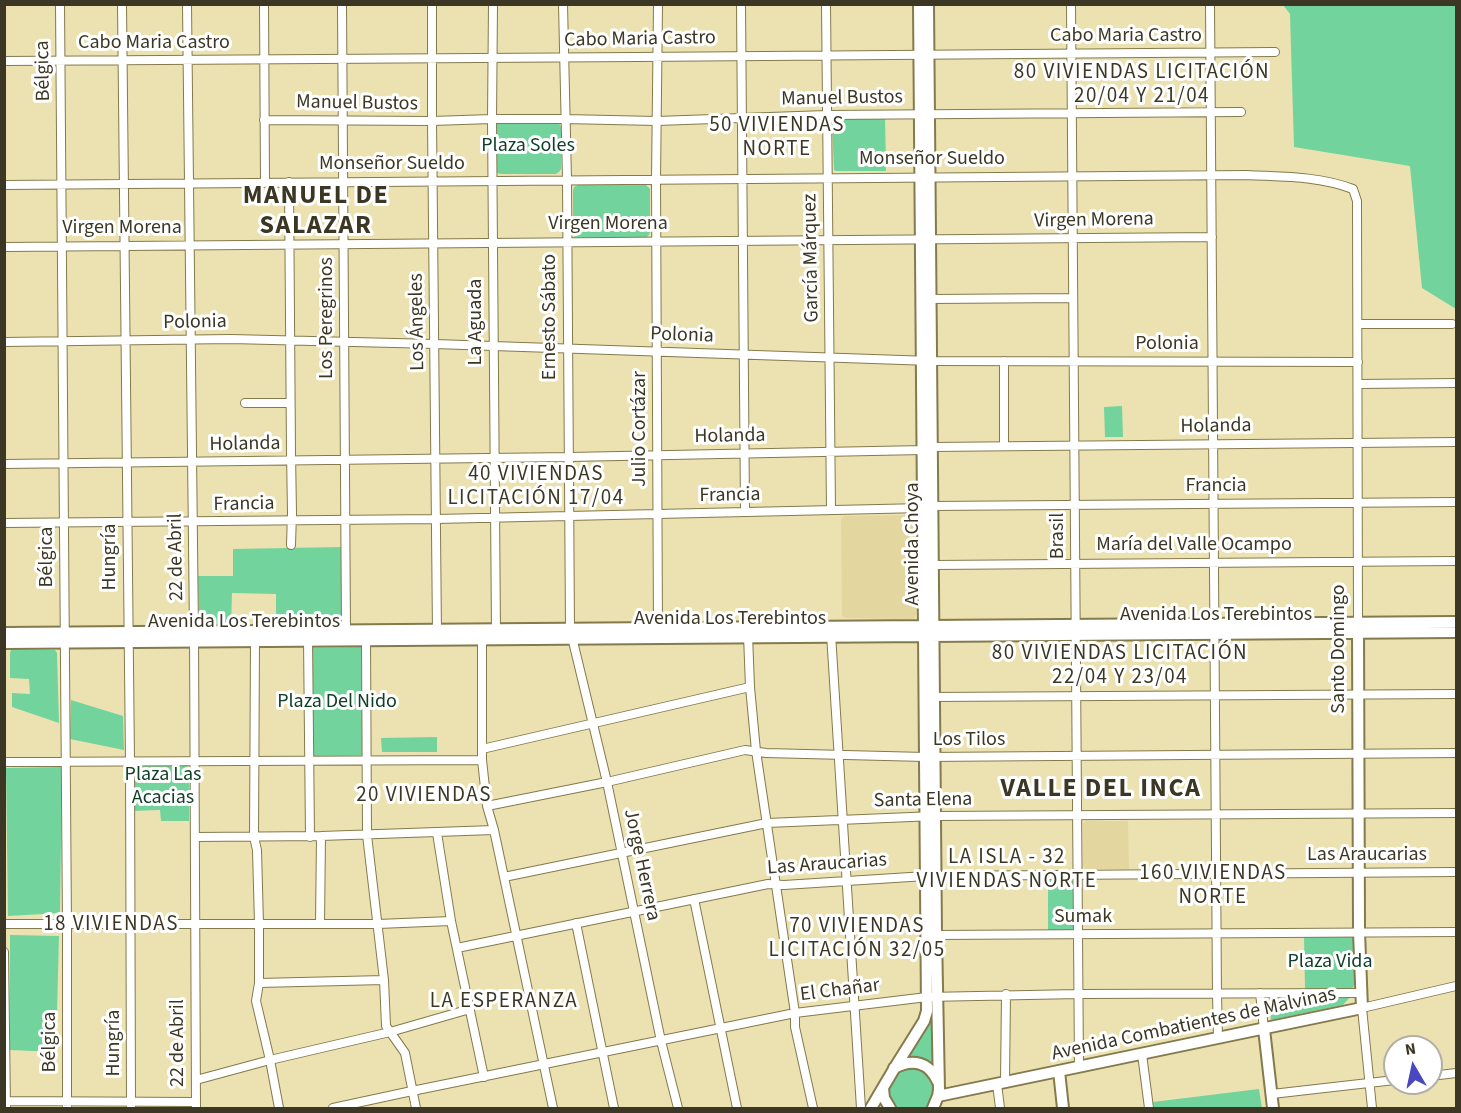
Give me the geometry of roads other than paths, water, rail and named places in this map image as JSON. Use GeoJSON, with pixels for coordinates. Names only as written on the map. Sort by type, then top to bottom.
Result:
{"type":"FeatureCollection","features":[{"type":"Feature","properties":{"kind":"main road","name":"Avenida Choya"},"geometry":{"type":"LineString","coordinates":[[919,4],[924,55],[925,114],[931,935],[932,996],[939,1083],[935,1105]]}},
{"type":"Feature","properties":{"kind":"main road","name":"Avenida Choya"},"geometry":{"type":"LineString","coordinates":[[924,55],[928,4]]}},
{"type":"Feature","properties":{"kind":"main road","name":"Avenida Choya"},"geometry":{"type":"LineString","coordinates":[[926,239],[930,299],[927,360]]}},
{"type":"Feature","properties":{"kind":"main road","name":"Avenida Choya"},"geometry":{"type":"LineString","coordinates":[[928,507],[932,565],[928,631]]}},
{"type":"Feature","properties":{"kind":"main road","name":"Avenida Los Terebintos"},"geometry":{"type":"LineString","coordinates":[[1358,628],[1456,622]]}},
{"type":"Feature","properties":{"kind":"main road","name":"Avenida Los Terebintos"},"geometry":{"type":"LineString","coordinates":[[4,643],[65,638],[482,634],[1358,628],[1456,632]]}},
{"type":"Feature","properties":{"kind":"main road","name":"Santo Domingo"},"geometry":{"type":"LineString","coordinates":[[1358,628],[1359,932],[1362,1008]]}},
{"type":"Feature","properties":{"kind":"main road","name":"Avenida Los Terebintos"},"geometry":{"type":"LineString","coordinates":[[308,636],[346,630],[366,635]]}},
{"type":"Feature","properties":{"kind":"main road","name":"Avenida Los Terebintos"},"geometry":{"type":"LineString","coordinates":[[4,633],[65,638]]}},
{"type":"Feature","properties":{"kind":"main road","name":"Avenida Choya"},"geometry":{"type":"LineString","coordinates":[[883,1088],[924,1021],[932,996]]}},
{"type":"Feature","properties":{"kind":"main road","name":"Avenida Combatientes de Malvinas"},"geometry":{"type":"LineString","coordinates":[[935,1105],[1001,1083],[1362,1008]]}},
{"type":"Feature","properties":{"kind":"main road"},"geometry":{"type":"LineString","coordinates":[[1264,1029],[1273,1108]]}},
{"type":"Feature","properties":{"kind":"main road"},"geometry":{"type":"LineString","coordinates":[[894,1069],[905,1063],[919,1063],[934,1074],[939,1083]]}},
{"type":"Feature","properties":{"kind":"main road"},"geometry":{"type":"LineString","coordinates":[[1059,1071],[1063,1108]]}},
{"type":"Feature","properties":{"kind":"main road"},"geometry":{"type":"LineString","coordinates":[[871,1108],[883,1088]]}},
{"type":"Feature","properties":{"kind":"main road"},"geometry":{"type":"LineString","coordinates":[[883,1088],[884,1098],[890,1108]]}},
{"type":"Feature","properties":{"kind":"street","name":"Bélgica"},"geometry":{"type":"LineString","coordinates":[[60,4],[67,1105]]}},
{"type":"Feature","properties":{"kind":"street","name":"Hungría"},"geometry":{"type":"LineString","coordinates":[[122,4],[130,761],[131,1105]]}},
{"type":"Feature","properties":{"kind":"street","name":"22 de Abril"},"geometry":{"type":"LineString","coordinates":[[187,4],[194,637],[196,1105]]}},
{"type":"Feature","properties":{"kind":"street"},"geometry":{"type":"LineString","coordinates":[[264,4],[265,183]]}},
{"type":"Feature","properties":{"kind":"street","name":"Los Peregrinos"},"geometry":{"type":"LineString","coordinates":[[342,4],[346,630]]}},
{"type":"Feature","properties":{"kind":"street","name":"Los Ángeles"},"geometry":{"type":"LineString","coordinates":[[432,4],[437,635]]}},
{"type":"Feature","properties":{"kind":"street","name":"La Aguada"},"geometry":{"type":"LineString","coordinates":[[493,4],[496,634]]}},
{"type":"Feature","properties":{"kind":"street","name":"Ernesto Sábato"},"geometry":{"type":"LineString","coordinates":[[563,4],[572,634]]}},
{"type":"Feature","properties":{"kind":"street","name":"Julio Cortázar"},"geometry":{"type":"LineString","coordinates":[[658,4],[656,179],[658,633]]}},
{"type":"Feature","properties":{"kind":"street"},"geometry":{"type":"LineString","coordinates":[[741,4],[745,513]]}},
{"type":"Feature","properties":{"kind":"street","name":"García Márquez"},"geometry":{"type":"LineString","coordinates":[[826,4],[831,510]]}},
{"type":"Feature","properties":{"kind":"street","name":"Brasil"},"geometry":{"type":"LineString","coordinates":[[1071,4],[1079,1067]]}},
{"type":"Feature","properties":{"kind":"street"},"geometry":{"type":"LineString","coordinates":[[1210,4],[1218,1038]]}},
{"type":"Feature","properties":{"kind":"street","name":"Cabo Maria Castro"},"geometry":{"type":"LineString","coordinates":[[4,61],[1275,52]]}},
{"type":"Feature","properties":{"kind":"street","name":"Manuel Bustos"},"geometry":{"type":"LineString","coordinates":[[264,120],[657,121],[826,115],[1241,112]]}},
{"type":"Feature","properties":{"kind":"street","name":"Monseñor Sueldo"},"geometry":{"type":"LineString","coordinates":[[4,185],[1247,175],[1323,180],[1336,182],[1353,189]]}},
{"type":"Feature","properties":{"kind":"street"},"geometry":{"type":"LineString","coordinates":[[289,182],[291,546]]}},
{"type":"Feature","properties":{"kind":"street","name":"Santo Domingo"},"geometry":{"type":"LineString","coordinates":[[1353,189],[1357,201],[1358,628]]}},
{"type":"Feature","properties":{"kind":"street","name":"Virgen Morena"},"geometry":{"type":"LineString","coordinates":[[4,247],[1212,237]]}},
{"type":"Feature","properties":{"kind":"street"},"geometry":{"type":"LineString","coordinates":[[930,299],[1073,298]]}},
{"type":"Feature","properties":{"kind":"street"},"geometry":{"type":"LineString","coordinates":[[1358,324],[1452,324]]}},
{"type":"Feature","properties":{"kind":"street","name":"Polonia"},"geometry":{"type":"LineString","coordinates":[[4,342],[290,340],[927,360],[1358,362]]}},
{"type":"Feature","properties":{"kind":"street"},"geometry":{"type":"LineString","coordinates":[[1004,361],[1004,446]]}},
{"type":"Feature","properties":{"kind":"street"},"geometry":{"type":"LineString","coordinates":[[1358,384],[1456,383]]}},
{"type":"Feature","properties":{"kind":"street"},"geometry":{"type":"LineString","coordinates":[[245,403],[290,403]]}},
{"type":"Feature","properties":{"kind":"street","name":"Holanda"},"geometry":{"type":"LineString","coordinates":[[4,464],[744,454],[1004,446],[1456,442]]}},
{"type":"Feature","properties":{"kind":"street","name":"Francia"},"geometry":{"type":"LineString","coordinates":[[4,524],[495,518],[928,507],[1456,502]]}},
{"type":"Feature","properties":{"kind":"street","name":"María del Valle Ocampo"},"geometry":{"type":"LineString","coordinates":[[932,565],[1456,561]]}},
{"type":"Feature","properties":{"kind":"street"},"geometry":{"type":"LineString","coordinates":[[832,632],[861,1108]]}},
{"type":"Feature","properties":{"kind":"street"},"geometry":{"type":"LineString","coordinates":[[748,633],[756,752],[795,1013],[795,1028],[813,1108]]}},
{"type":"Feature","properties":{"kind":"street"},"geometry":{"type":"LineString","coordinates":[[482,634],[482,760],[487,806],[553,1108]]}},
{"type":"Feature","properties":{"kind":"street","name":"Jorge Herrera"},"geometry":{"type":"LineString","coordinates":[[572,634],[607,782],[661,1041],[678,1108]]}},
{"type":"Feature","properties":{"kind":"street"},"geometry":{"type":"LineString","coordinates":[[366,635],[367,835],[384,980],[386,1026],[405,1053],[416,1108]]}},
{"type":"Feature","properties":{"kind":"street"},"geometry":{"type":"LineString","coordinates":[[255,636],[254,837],[257,850],[259,924],[259,983],[256,1001],[279,1108]]}},
{"type":"Feature","properties":{"kind":"street"},"geometry":{"type":"LineString","coordinates":[[308,636],[310,837]]}},
{"type":"Feature","properties":{"kind":"street"},"geometry":{"type":"LineString","coordinates":[[482,748],[750,687]]}},
{"type":"Feature","properties":{"kind":"street"},"geometry":{"type":"LineString","coordinates":[[929,697],[1456,694]]}},
{"type":"Feature","properties":{"kind":"street","name":"Los Tilos"},"geometry":{"type":"LineString","coordinates":[[487,806],[607,782],[745,750],[929,757],[1456,753]]}},
{"type":"Feature","properties":{"kind":"street"},"geometry":{"type":"LineString","coordinates":[[4,762],[482,760]]}},
{"type":"Feature","properties":{"kind":"street","name":"Santa Elena"},"geometry":{"type":"LineString","coordinates":[[504,877],[767,823],[930,817],[1456,813]]}},
{"type":"Feature","properties":{"kind":"street"},"geometry":{"type":"LineString","coordinates":[[195,837],[310,837],[494,830]]}},
{"type":"Feature","properties":{"kind":"street"},"geometry":{"type":"LineString","coordinates":[[437,833],[451,921],[484,1077]]}},
{"type":"Feature","properties":{"kind":"street"},"geometry":{"type":"LineString","coordinates":[[320,924],[321,836]]}},
{"type":"Feature","properties":{"kind":"street","name":"Las Araucarias"},"geometry":{"type":"LineString","coordinates":[[457,948],[768,884],[931,876],[1456,872]]}},
{"type":"Feature","properties":{"kind":"street"},"geometry":{"type":"LineString","coordinates":[[694,899],[737,1108]]}},
{"type":"Feature","properties":{"kind":"street"},"geometry":{"type":"LineString","coordinates":[[4,924],[378,924],[451,921]]}},
{"type":"Feature","properties":{"kind":"street"},"geometry":{"type":"LineString","coordinates":[[576,923],[614,1108]]}},
{"type":"Feature","properties":{"kind":"street","name":"Sumak"},"geometry":{"type":"LineString","coordinates":[[931,935],[1456,932]]}},
{"type":"Feature","properties":{"kind":"street"},"geometry":{"type":"LineString","coordinates":[[4,952],[6,1104],[196,1105]]}},
{"type":"Feature","properties":{"kind":"street"},"geometry":{"type":"LineString","coordinates":[[259,983],[384,980]]}},
{"type":"Feature","properties":{"kind":"street","name":"Avenida Combatientes de Malvinas"},"geometry":{"type":"LineString","coordinates":[[1362,1008],[1456,986]]}},
{"type":"Feature","properties":{"kind":"street"},"geometry":{"type":"LineString","coordinates":[[1260,993],[1264,1029]]}},
{"type":"Feature","properties":{"kind":"street","name":"El Chañar"},"geometry":{"type":"LineString","coordinates":[[333,1108],[795,1013],[932,996],[1361,993]]}},
{"type":"Feature","properties":{"kind":"street"},"geometry":{"type":"LineString","coordinates":[[1000,1108],[1006,994]]}},
{"type":"Feature","properties":{"kind":"street","name":"Santo Domingo"},"geometry":{"type":"LineString","coordinates":[[1362,1008],[1372,1108]]}},
{"type":"Feature","properties":{"kind":"street"},"geometry":{"type":"LineString","coordinates":[[196,1080],[390,1032],[470,1009]]}},
{"type":"Feature","properties":{"kind":"street"},"geometry":{"type":"LineString","coordinates":[[1142,1054],[1149,1108]]}},
{"type":"Feature","properties":{"kind":"street"},"geometry":{"type":"LineString","coordinates":[[1272,1094],[1383,1081]]}},
{"type":"Feature","properties":{"kind":"district","name":"80 VIVIENDAS LICITACIÓN 20/04 Y 21/04"},"geometry":{"type":"Point","coordinates":[1142,85]}},
{"type":"Feature","properties":{"kind":"district","name":"50 VIVIENDAS NORTE"},"geometry":{"type":"Point","coordinates":[777,138]}},
{"type":"Feature","properties":{"kind":"district","name":"MANUEL DE SALAZAR"},"geometry":{"type":"Point","coordinates":[316,212]}},
{"type":"Feature","properties":{"kind":"district","name":"40 VIVIENDAS LICITACIÓN 17/04"},"geometry":{"type":"Point","coordinates":[536,487]}},
{"type":"Feature","properties":{"kind":"district","name":"80 VIVIENDAS LICITACIÓN 22/04 Y 23/04"},"geometry":{"type":"Point","coordinates":[1120,666]}},
{"type":"Feature","properties":{"kind":"district","name":"VALLE DEL INCA"},"geometry":{"type":"Point","coordinates":[1101,790]}},
{"type":"Feature","properties":{"kind":"district","name":"20 VIVIENDAS"},"geometry":{"type":"Point","coordinates":[424,796]}},
{"type":"Feature","properties":{"kind":"district","name":"LA ISLA - 32 VIVIENDAS NORTE"},"geometry":{"type":"Point","coordinates":[1007,870]}},
{"type":"Feature","properties":{"kind":"district","name":"160 VIVIENDAS NORTE"},"geometry":{"type":"Point","coordinates":[1213,886]}},
{"type":"Feature","properties":{"kind":"district","name":"18 VIVIENDAS"},"geometry":{"type":"Point","coordinates":[111,925]}},
{"type":"Feature","properties":{"kind":"district","name":"70 VIVIENDAS LICITACIÓN 32/05"},"geometry":{"type":"Point","coordinates":[857,939]}},
{"type":"Feature","properties":{"kind":"district","name":"LA ESPERANZA"},"geometry":{"type":"Point","coordinates":[504,1002]}},
{"type":"Feature","properties":{"kind":"park label","name":"Plaza Soles"},"geometry":{"type":"Point","coordinates":[528,147]}},
{"type":"Feature","properties":{"kind":"park label","name":"Plaza Del Nido"},"geometry":{"type":"Point","coordinates":[337,703]}},
{"type":"Feature","properties":{"kind":"park label","name":"Plaza Las Acacias"},"geometry":{"type":"Point","coordinates":[163,788]}},
{"type":"Feature","properties":{"kind":"park label","name":"Plaza Vida"},"geometry":{"type":"Point","coordinates":[1330,963]}}]}
